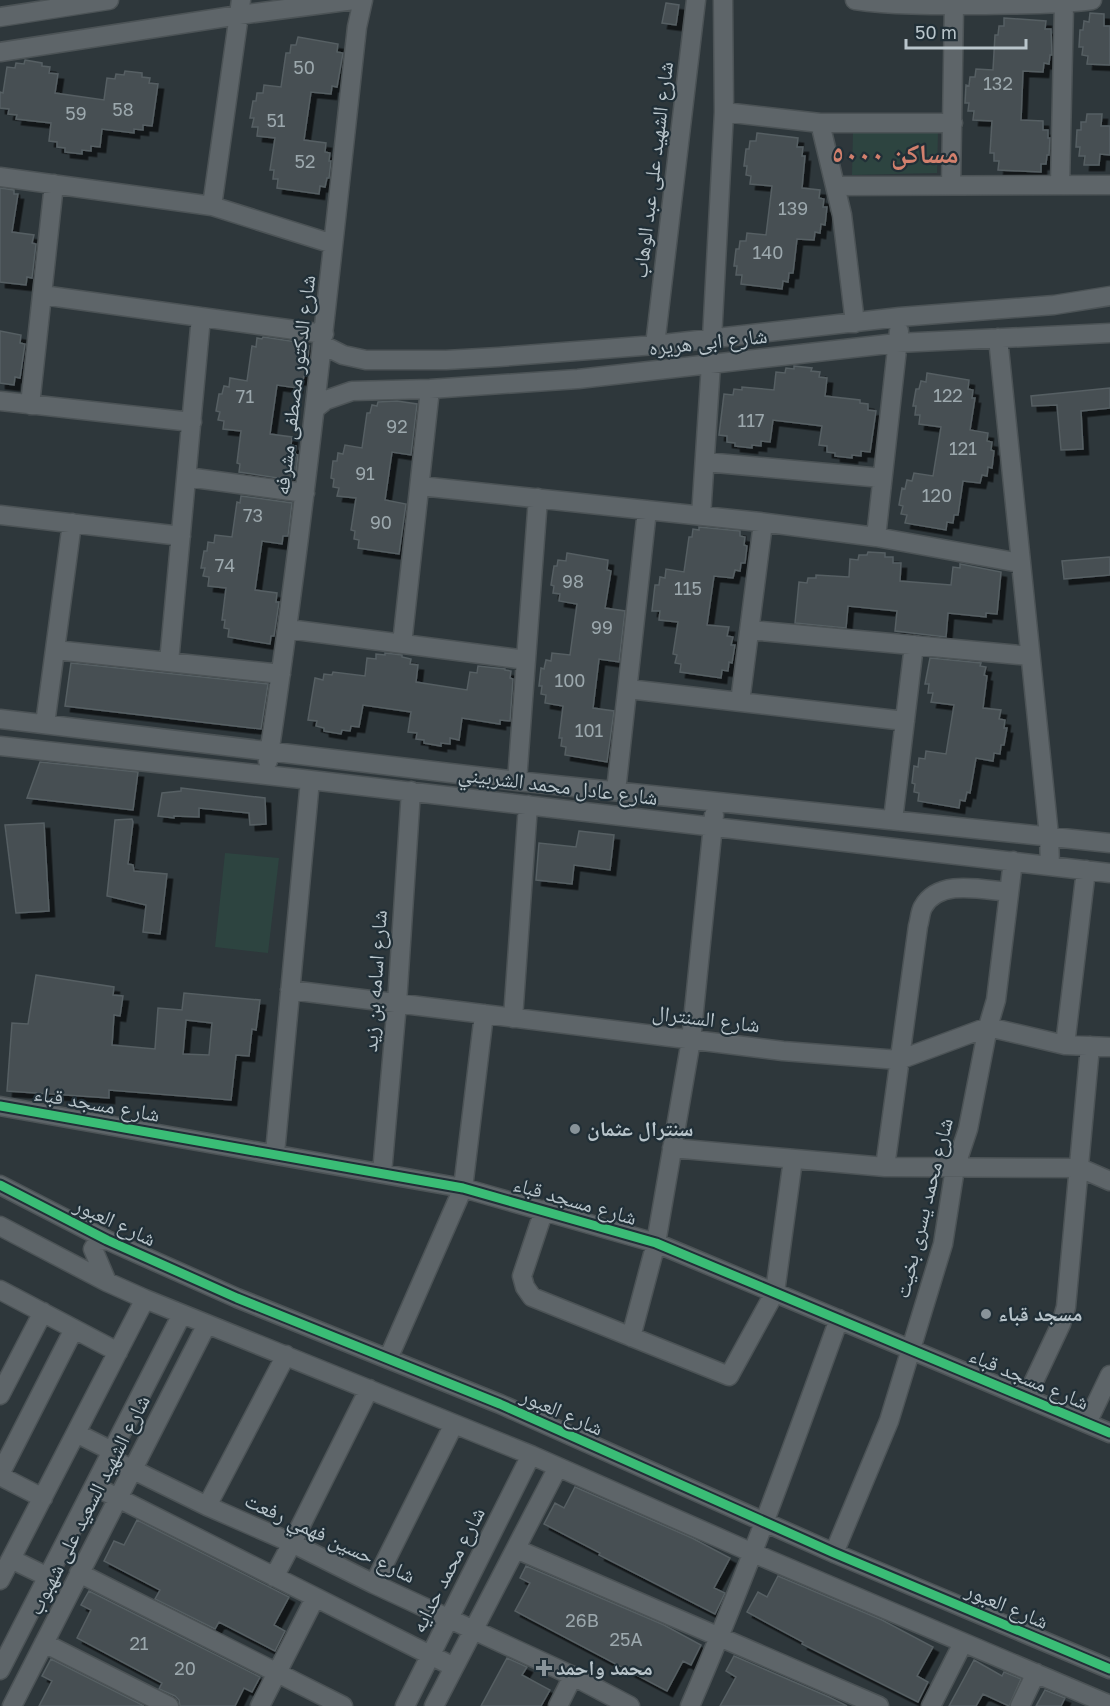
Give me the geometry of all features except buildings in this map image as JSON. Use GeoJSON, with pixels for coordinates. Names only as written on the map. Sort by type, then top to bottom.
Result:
{"type":"FeatureCollection","features":[{"type":"Feature","properties":{"kind":"street"},"geometry":{"type":"LineString","coordinates":[[0,17],[109,0]]}},
{"type":"Feature","properties":{"kind":"street"},"geometry":{"type":"LineString","coordinates":[[0,52],[240,8],[354,0]]}},
{"type":"Feature","properties":{"kind":"street","name":"شارع الدكتور مصطفى مشرفه"},"geometry":{"type":"LineString","coordinates":[[266,775],[288,629],[316,408],[357,27],[363,0]]}},
{"type":"Feature","properties":{"kind":"street","name":"شارع الشهيد على عبد الوهاب"},"geometry":{"type":"LineString","coordinates":[[655,345],[696,0]]}},
{"type":"Feature","properties":{"kind":"street"},"geometry":{"type":"LineString","coordinates":[[701,516],[705,462],[720,363],[724,112],[723,0]]}},
{"type":"Feature","properties":{"kind":"street"},"geometry":{"type":"LineString","coordinates":[[855,0],[874,3],[912,2],[954,5],[1064,4],[1092,0]]}},
{"type":"Feature","properties":{"kind":"street"},"geometry":{"type":"LineString","coordinates":[[1060,185],[1064,4]]}},
{"type":"Feature","properties":{"kind":"street"},"geometry":{"type":"LineString","coordinates":[[951,186],[954,5]]}},
{"type":"Feature","properties":{"kind":"street"},"geometry":{"type":"LineString","coordinates":[[212,206],[240,8]]}},
{"type":"Feature","properties":{"kind":"street"},"geometry":{"type":"LineString","coordinates":[[724,112],[820,123],[952,123]]}},
{"type":"Feature","properties":{"kind":"street"},"geometry":{"type":"LineString","coordinates":[[820,123],[842,215],[855,323]]}},
{"type":"Feature","properties":{"kind":"street"},"geometry":{"type":"LineString","coordinates":[[0,177],[212,206],[333,244]]}},
{"type":"Feature","properties":{"kind":"street"},"geometry":{"type":"LineString","coordinates":[[30,405],[54,184]]}},
{"type":"Feature","properties":{"kind":"street"},"geometry":{"type":"LineString","coordinates":[[836,186],[1110,185]]}},
{"type":"Feature","properties":{"kind":"street","name":"شارع ابى هريره"},"geometry":{"type":"LineString","coordinates":[[42,295],[201,317],[323,339],[343,356],[354,358],[405,360],[499,357],[655,345],[900,317],[1054,305],[1110,296]]}},
{"type":"Feature","properties":{"kind":"street"},"geometry":{"type":"LineString","coordinates":[[169,662],[201,317]]}},
{"type":"Feature","properties":{"kind":"street"},"geometry":{"type":"LineString","coordinates":[[876,537],[900,317]]}},
{"type":"Feature","properties":{"kind":"street","name":"شارع ابى هريره"},"geometry":{"type":"LineString","coordinates":[[316,408],[326,400],[352,391],[430,389],[578,379],[897,343],[1110,333]]}},
{"type":"Feature","properties":{"kind":"street"},"geometry":{"type":"LineString","coordinates":[[998,338],[1049,836],[1050,866]]}},
{"type":"Feature","properties":{"kind":"street"},"geometry":{"type":"LineString","coordinates":[[402,644],[430,389]]}},
{"type":"Feature","properties":{"kind":"street"},"geometry":{"type":"LineString","coordinates":[[0,401],[192,422]]}},
{"type":"Feature","properties":{"kind":"street"},"geometry":{"type":"LineString","coordinates":[[705,462],[882,478]]}},
{"type":"Feature","properties":{"kind":"street"},"geometry":{"type":"LineString","coordinates":[[187,477],[305,493]]}},
{"type":"Feature","properties":{"kind":"street"},"geometry":{"type":"LineString","coordinates":[[420,486],[876,537],[1020,563]]}},
{"type":"Feature","properties":{"kind":"street"},"geometry":{"type":"LineString","coordinates":[[517,781],[538,498]]}},
{"type":"Feature","properties":{"kind":"street"},"geometry":{"type":"LineString","coordinates":[[616,791],[647,510]]}},
{"type":"Feature","properties":{"kind":"street"},"geometry":{"type":"LineString","coordinates":[[0,514],[181,536]]}},
{"type":"Feature","properties":{"kind":"street"},"geometry":{"type":"LineString","coordinates":[[45,724],[72,523]]}},
{"type":"Feature","properties":{"kind":"street"},"geometry":{"type":"LineString","coordinates":[[740,702],[763,523]]}},
{"type":"Feature","properties":{"kind":"street"},"geometry":{"type":"LineString","coordinates":[[288,629],[526,660]]}},
{"type":"Feature","properties":{"kind":"street"},"geometry":{"type":"LineString","coordinates":[[750,630],[1030,656]]}},
{"type":"Feature","properties":{"kind":"street"},"geometry":{"type":"LineString","coordinates":[[893,820],[914,645]]}},
{"type":"Feature","properties":{"kind":"street"},"geometry":{"type":"LineString","coordinates":[[55,650],[281,674]]}},
{"type":"Feature","properties":{"kind":"street"},"geometry":{"type":"LineString","coordinates":[[628,689],[905,721]]}},
{"type":"Feature","properties":{"kind":"street","name":"شارع عادل محمد الشربيني"},"geometry":{"type":"LineString","coordinates":[[0,720],[517,781],[1110,843]]}},
{"type":"Feature","properties":{"kind":"street","name":"شارع عادل محمد الشربيني"},"geometry":{"type":"LineString","coordinates":[[0,746],[1110,873]]}},
{"type":"Feature","properties":{"kind":"street"},"geometry":{"type":"LineString","coordinates":[[274,1154],[310,780]]}},
{"type":"Feature","properties":{"kind":"street","name":"شارع اسامه بن زيد"},"geometry":{"type":"LineString","coordinates":[[382,1173],[397,1003],[411,792]]}},
{"type":"Feature","properties":{"kind":"street"},"geometry":{"type":"LineString","coordinates":[[631,1336],[657,1243],[691,1040],[716,801]]}},
{"type":"Feature","properties":{"kind":"street"},"geometry":{"type":"LineString","coordinates":[[513,1018],[528,805]]}},
{"type":"Feature","properties":{"kind":"street","name":"شارع محمد يسرى بخيت"},"geometry":{"type":"LineString","coordinates":[[834,1553],[889,1421],[943,1244],[955,1168],[968,1129],[988,1027],[996,1000],[1013,861]]}},
{"type":"Feature","properties":{"kind":"street"},"geometry":{"type":"LineString","coordinates":[[1065,1045],[1086,870]]}},
{"type":"Feature","properties":{"kind":"street"},"geometry":{"type":"LineString","coordinates":[[885,1167],[918,926],[923,907],[936,893],[955,888],[1009,892]]}},
{"type":"Feature","properties":{"kind":"street","name":"شارع السنترال"},"geometry":{"type":"LineString","coordinates":[[290,990],[783,1052],[899,1060],[988,1027]]}},
{"type":"Feature","properties":{"kind":"street"},"geometry":{"type":"LineString","coordinates":[[388,1359],[463,1188],[484,1014]]}},
{"type":"Feature","properties":{"kind":"street"},"geometry":{"type":"LineString","coordinates":[[988,1027],[1065,1045],[1110,1047]]}},
{"type":"Feature","properties":{"kind":"street"},"geometry":{"type":"LineString","coordinates":[[1027,1396],[1061,1324],[1066,1307],[1090,1046]]}},
{"type":"Feature","properties":{"kind":"street","name":"شارع مسجد قباء"},"geometry":{"type":"LineString","coordinates":[[0,1106],[463,1188],[657,1243],[1027,1396],[1110,1433]]}},
{"type":"Feature","properties":{"kind":"street"},"geometry":{"type":"LineString","coordinates":[[672,1148],[885,1167],[1080,1168],[1110,1181]]}},
{"type":"Feature","properties":{"kind":"street"},"geometry":{"type":"LineString","coordinates":[[544,1210],[522,1276],[525,1287],[532,1297],[729,1376],[775,1292],[793,1159]]}},
{"type":"Feature","properties":{"kind":"street","name":"شارع العبور"},"geometry":{"type":"LineString","coordinates":[[0,1185],[107,1240],[275,1314],[500,1404],[834,1553],[1110,1669]]}},
{"type":"Feature","properties":{"kind":"street"},"geometry":{"type":"LineString","coordinates":[[0,1226],[145,1299],[531,1455],[753,1553],[1110,1705]]}},
{"type":"Feature","properties":{"kind":"street"},"geometry":{"type":"LineString","coordinates":[[107,1240],[98,1241],[93,1249],[107,1281]]}},
{"type":"Feature","properties":{"kind":"street"},"geometry":{"type":"LineString","coordinates":[[0,1290],[118,1352]]}},
{"type":"Feature","properties":{"kind":"street"},"geometry":{"type":"LineString","coordinates":[[0,1580],[145,1299]]}},
{"type":"Feature","properties":{"kind":"street"},"geometry":{"type":"LineString","coordinates":[[0,1395],[43,1312]]}},
{"type":"Feature","properties":{"kind":"street","name":"شارع الشهيد السعيد على شهبوب"},"geometry":{"type":"LineString","coordinates":[[0,1670],[182,1314]]}},
{"type":"Feature","properties":{"kind":"street"},"geometry":{"type":"LineString","coordinates":[[690,1706],[765,1522],[839,1319]]}},
{"type":"Feature","properties":{"kind":"street","name":"شارع الشهيد السعيد على شهبوب"},"geometry":{"type":"LineString","coordinates":[[12,1706],[207,1324]]}},
{"type":"Feature","properties":{"kind":"street"},"geometry":{"type":"LineString","coordinates":[[42,1498],[0,1475],[74,1329]]}},
{"type":"Feature","properties":{"kind":"street"},"geometry":{"type":"LineString","coordinates":[[207,1506],[286,1355]]}},
{"type":"Feature","properties":{"kind":"street"},"geometry":{"type":"LineString","coordinates":[[1088,1423],[1110,1375]]}},
{"type":"Feature","properties":{"kind":"street"},"geometry":{"type":"LineString","coordinates":[[274,1577],[369,1389]]}},
{"type":"Feature","properties":{"kind":"street"},"geometry":{"type":"LineString","coordinates":[[374,1584],[454,1424]]}},
{"type":"Feature","properties":{"kind":"street","name":"شارع حسين فهمي رفعت"},"geometry":{"type":"LineString","coordinates":[[76,1433],[132,1470],[474,1629],[630,1706]]}},
{"type":"Feature","properties":{"kind":"street","name":"شارع محمد حدايه"},"geometry":{"type":"LineString","coordinates":[[405,1706],[531,1455]]}},
{"type":"Feature","properties":{"kind":"street"},"geometry":{"type":"LineString","coordinates":[[434,1706],[558,1467]]}},
{"type":"Feature","properties":{"kind":"street"},"geometry":{"type":"LineString","coordinates":[[94,1486],[454,1667]]}},
{"type":"Feature","properties":{"kind":"street"},"geometry":{"type":"LineString","coordinates":[[516,1549],[879,1706]]}},
{"type":"Feature","properties":{"kind":"street"},"geometry":{"type":"LineString","coordinates":[[11,1559],[48,1577]]}},
{"type":"Feature","properties":{"kind":"street"},"geometry":{"type":"LineString","coordinates":[[80,1573],[343,1706]]}},
{"type":"Feature","properties":{"kind":"street"},"geometry":{"type":"LineString","coordinates":[[260,1706],[315,1598]]}},
{"type":"Feature","properties":{"kind":"street"},"geometry":{"type":"LineString","coordinates":[[931,1706],[963,1642]]}},
{"type":"Feature","properties":{"kind":"street"},"geometry":{"type":"LineString","coordinates":[[44,1643],[169,1706]]}},
{"type":"Feature","properties":{"kind":"street"},"geometry":{"type":"LineString","coordinates":[[1020,1706],[1036,1674]]}},
{"type":"Feature","properties":{"kind":"street"},"geometry":{"type":"LineString","coordinates":[[558,1706],[573,1676]]}},
{"type":"Feature","properties":{"kind":"green space"},"geometry":{"type":"Polygon","coordinates":[[[853,131],[938,131],[937,173],[852,175],[853,131]]]}},
{"type":"Feature","properties":{"kind":"green space"},"geometry":{"type":"Polygon","coordinates":[[[225,853],[279,858],[268,953],[215,947],[225,853]]]}},
{"type":"Feature","properties":{"kind":"cycle path"},"geometry":{"type":"LineString","coordinates":[[0,1106],[463,1188],[656,1243],[1110,1433]]}},
{"type":"Feature","properties":{"kind":"cycle path"},"geometry":{"type":"LineString","coordinates":[[0,1185],[107,1240],[237,1298],[500,1404],[834,1553],[1110,1669]]}},
{"type":"Feature","properties":{"kind":"place","name":"سنترال عثمان"},"geometry":{"type":"Point","coordinates":[575,1129]}},
{"type":"Feature","properties":{"kind":"place","name":"مسجد قباء"},"geometry":{"type":"Point","coordinates":[986,1314]}},
{"type":"Feature","properties":{"kind":"place","name":"محمد واحمد"},"geometry":{"type":"Point","coordinates":[544,1668]}},
{"type":"Feature","properties":{"kind":"district","name":"مساكن ٥٠٠٠"},"geometry":{"type":"Point","coordinates":[895,154]}}]}
